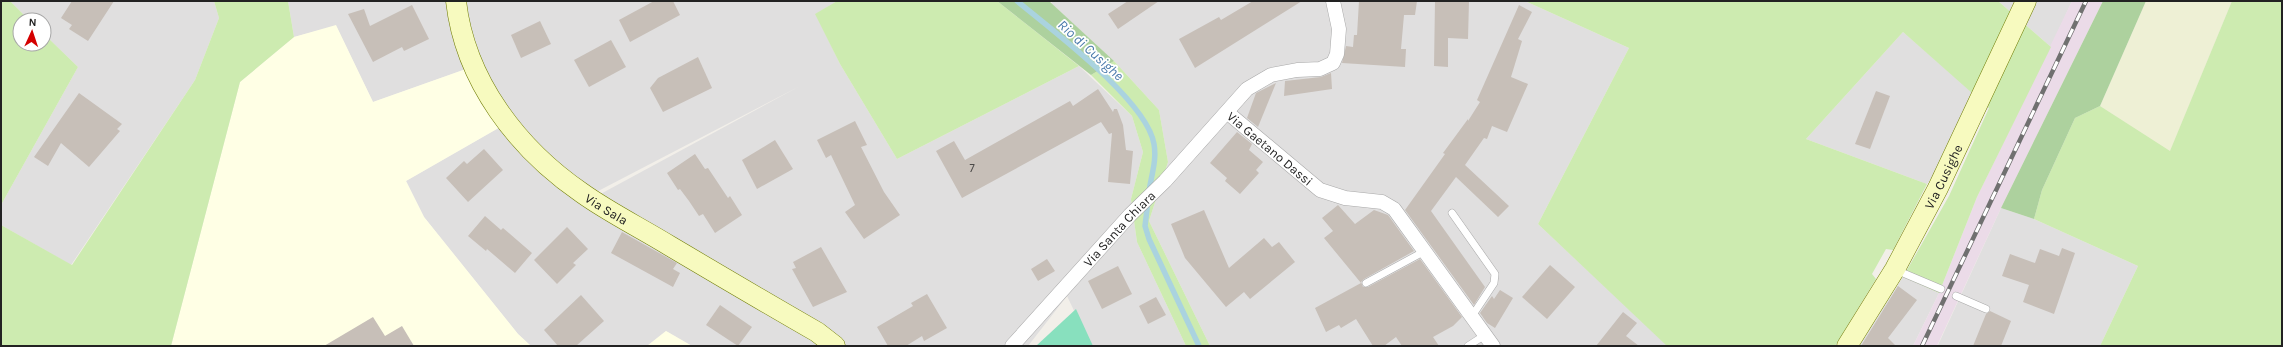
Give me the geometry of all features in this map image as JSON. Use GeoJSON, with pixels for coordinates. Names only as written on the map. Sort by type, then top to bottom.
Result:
{"type":"FeatureCollection","features":[{"type":"Feature","properties":{"kind":"street","name":"Via Sala"},"geometry":{"type":"LineString","coordinates":[[456,1],[463,35],[488,96],[509,126],[533,153],[582,194],[817,332],[835,346]]}},
{"type":"Feature","properties":{"kind":"street","name":"Via Gaetano Dassi"},"geometry":{"type":"LineString","coordinates":[[1333,1],[1339,29],[1337,54],[1333,63],[1320,69],[1289,71],[1262,79],[1248,89],[1228,113],[1320,190],[1345,198],[1376,201],[1388,204],[1399,214],[1489,340]]}},
{"type":"Feature","properties":{"kind":"street","name":"Via Cusighe"},"geometry":{"type":"LineString","coordinates":[[1847,346],[1895,270],[1938,188],[2026,1]]}},
{"type":"Feature","properties":{"kind":"street","name":"Via Santa Chiara"},"geometry":{"type":"LineString","coordinates":[[1012,346],[1130,215],[1165,181],[1228,113]]}},
{"type":"Feature","properties":{"kind":"lane"},"geometry":{"type":"LineString","coordinates":[[1452,213],[1495,274],[1494,283],[1472,316]]}},
{"type":"Feature","properties":{"kind":"lane"},"geometry":{"type":"LineString","coordinates":[[1366,283],[1425,251]]}},
{"type":"Feature","properties":{"kind":"lane"},"geometry":{"type":"LineString","coordinates":[[1895,270],[1941,289]]}},
{"type":"Feature","properties":{"kind":"lane"},"geometry":{"type":"LineString","coordinates":[[1956,296],[1986,308]]}},
{"type":"Feature","properties":{"kind":"lane","name":"Via Gaetano Dassi"},"geometry":{"type":"LineString","coordinates":[[1468,346],[1489,340]]}},
{"type":"Feature","properties":{"kind":"shaded area"},"geometry":{"type":"Polygon","coordinates":[[[10,1],[214,1],[219,18],[195,80],[71,265],[1,225],[1,205],[78,67],[52,42],[52,12],[21,12],[10,1]]]}},
{"type":"Feature","properties":{"kind":"shaded area"},"geometry":{"type":"Polygon","coordinates":[[[288,1],[837,1],[816,14],[840,64],[897,159],[1079,66],[1132,116],[1143,152],[1131,199],[1137,242],[1186,346],[1091,346],[1067,296],[1028,346],[692,346],[666,331],[647,346],[531,346],[518,334],[424,217],[406,181],[502,126],[466,69],[373,102],[336,26],[294,37],[288,1]],[[800,86],[579,201],[582,204],[800,86]]]}},
{"type":"Feature","properties":{"kind":"shaded area"},"geometry":{"type":"Polygon","coordinates":[[[1054,1],[1525,1],[1629,48],[1538,224],[1668,346],[1210,346],[1149,221],[1168,162],[1159,110],[1114,61],[1051,3],[1054,1]]]}},
{"type":"Feature","properties":{"kind":"shaded area"},"geometry":{"type":"Polygon","coordinates":[[[1998,1],[2072,1],[2051,47],[1998,1]]]}},
{"type":"Feature","properties":{"kind":"shaded area"},"geometry":{"type":"Polygon","coordinates":[[[2072,1],[2103,1],[2001,208],[1937,346],[1913,346],[1939,293],[1977,197],[2072,1]]]}},
{"type":"Feature","properties":{"kind":"shaded area"},"geometry":{"type":"Polygon","coordinates":[[[2146,1],[2232,1],[2170,152],[2100,106],[2146,1]]]}},
{"type":"Feature","properties":{"kind":"shaded area"},"geometry":{"type":"Polygon","coordinates":[[[336,25],[373,102],[466,69],[502,126],[406,181],[424,217],[518,334],[531,346],[171,346],[240,82],[294,37],[336,25]]]}},
{"type":"Feature","properties":{"kind":"shaded area"},"geometry":{"type":"Polygon","coordinates":[[[1903,32],[1989,107],[1927,184],[1806,139],[1903,32]]]}},
{"type":"Feature","properties":{"kind":"shaded area"},"geometry":{"type":"Polygon","coordinates":[[[2001,208],[2034,219],[2138,266],[2100,346],[1938,345],[2001,208]]]}},
{"type":"Feature","properties":{"kind":"shaded area"},"geometry":{"type":"Polygon","coordinates":[[[1903,277],[1939,293],[1913,346],[1859,346],[1903,277]]]}},
{"type":"Feature","properties":{"kind":"shaded area"},"geometry":{"type":"Polygon","coordinates":[[[666,331],[692,346],[647,346],[666,331]]]}},
{"type":"Feature","properties":{"kind":"green space"},"geometry":{"type":"Polygon","coordinates":[[[1,1],[10,1],[21,12],[12,12],[12,52],[52,52],[52,42],[78,67],[1,205],[1,1]]]}},
{"type":"Feature","properties":{"kind":"green space"},"geometry":{"type":"Polygon","coordinates":[[[214,1],[288,1],[294,37],[240,82],[171,346],[1,346],[1,225],[72,265],[195,80],[219,18],[214,1]]]}},
{"type":"Feature","properties":{"kind":"green space"},"geometry":{"type":"Polygon","coordinates":[[[837,1],[997,1],[1079,66],[897,159],[840,64],[815,14],[837,1]]]}},
{"type":"Feature","properties":{"kind":"green space"},"geometry":{"type":"Polygon","coordinates":[[[997,1],[1049,1],[1114,61],[1091,75],[997,1]]]}},
{"type":"Feature","properties":{"kind":"green space"},"geometry":{"type":"Polygon","coordinates":[[[1525,1],[1998,1],[2051,47],[1977,197],[1939,293],[1903,277],[1949,196],[1989,108],[1903,32],[1806,139],[1927,184],[1893,250],[1886,249],[1872,274],[1876,279],[1835,346],[1667,346],[1538,224],[1629,48],[1525,1]]]}},
{"type":"Feature","properties":{"kind":"green space"},"geometry":{"type":"Polygon","coordinates":[[[2103,1],[2146,1],[2100,106],[2075,118],[2042,190],[2034,219],[2001,208],[2103,1]]]}},
{"type":"Feature","properties":{"kind":"green space"},"geometry":{"type":"Polygon","coordinates":[[[2232,1],[2282,1],[2282,346],[2100,346],[2138,266],[2034,219],[2042,190],[2075,118],[2100,106],[2170,151],[2232,1]]]}},
{"type":"Feature","properties":{"kind":"green space"},"geometry":{"type":"Polygon","coordinates":[[[1114,61],[1159,110],[1168,162],[1149,221],[1210,346],[1186,346],[1137,242],[1131,199],[1143,152],[1132,116],[1091,75],[1114,61]]]}},
{"type":"Feature","properties":{"kind":"green space"},"geometry":{"type":"Polygon","coordinates":[[[1076,309],[1093,346],[1036,346],[1076,309]]]}},
{"type":"Feature","properties":{"kind":"building"},"geometry":{"type":"Polygon","coordinates":[[[72,1],[114,1],[88,41],[69,29],[72,25],[61,18],[72,1]]]}},
{"type":"Feature","properties":{"kind":"building"},"geometry":{"type":"Polygon","coordinates":[[[654,1],[673,1],[680,15],[630,42],[619,20],[654,1]]]}},
{"type":"Feature","properties":{"kind":"building"},"geometry":{"type":"Polygon","coordinates":[[[1128,1],[1159,1],[1118,29],[1108,14],[1128,1]]]}},
{"type":"Feature","properties":{"kind":"building"},"geometry":{"type":"Polygon","coordinates":[[[1253,1],[1302,1],[1195,68],[1179,39],[1219,17],[1221,20],[1253,1]]]}},
{"type":"Feature","properties":{"kind":"building"},"geometry":{"type":"Polygon","coordinates":[[[1359,1],[1417,1],[1415,15],[1404,15],[1401,49],[1406,49],[1405,67],[1342,63],[1346,46],[1353,47],[1354,35],[1357,35],[1359,1]]]}},
{"type":"Feature","properties":{"kind":"building"},"geometry":{"type":"Polygon","coordinates":[[[1435,1],[1469,1],[1468,39],[1448,38],[1448,67],[1434,66],[1435,1]]]}},
{"type":"Feature","properties":{"kind":"building"},"geometry":{"type":"Polygon","coordinates":[[[412,5],[429,39],[404,51],[402,47],[373,62],[348,14],[364,9],[370,26],[412,5]]]}},
{"type":"Feature","properties":{"kind":"building"},"geometry":{"type":"Polygon","coordinates":[[[1519,5],[1532,12],[1518,39],[1522,41],[1511,77],[1528,84],[1507,132],[1492,126],[1487,139],[1484,138],[1465,165],[1509,206],[1498,217],[1456,177],[1431,211],[1485,287],[1474,305],[1405,210],[1445,154],[1443,153],[1468,119],[1468,121],[1480,102],[1477,100],[1519,5]]]}},
{"type":"Feature","properties":{"kind":"building"},"geometry":{"type":"Polygon","coordinates":[[[540,21],[551,44],[521,58],[511,35],[540,21]]]}},
{"type":"Feature","properties":{"kind":"building"},"geometry":{"type":"Polygon","coordinates":[[[611,40],[626,67],[589,87],[574,60],[611,40]]]}},
{"type":"Feature","properties":{"kind":"building"},"geometry":{"type":"Polygon","coordinates":[[[698,57],[712,88],[663,112],[650,88],[658,78],[698,57]]]}},
{"type":"Feature","properties":{"kind":"building"},"geometry":{"type":"Polygon","coordinates":[[[1331,73],[1332,89],[1284,96],[1285,81],[1321,77],[1331,73]]]}},
{"type":"Feature","properties":{"kind":"building"},"geometry":{"type":"Polygon","coordinates":[[[1276,83],[1258,127],[1247,118],[1256,93],[1276,83]]]}},
{"type":"Feature","properties":{"kind":"building"},"geometry":{"type":"Polygon","coordinates":[[[1098,89],[1113,112],[1114,109],[1117,109],[1123,125],[1126,150],[1133,151],[1130,184],[1108,182],[1112,133],[1109,134],[1101,122],[962,198],[936,151],[954,141],[965,160],[1070,101],[1073,106],[1098,89]]]}},
{"type":"Feature","properties":{"kind":"building"},"geometry":{"type":"Polygon","coordinates":[[[1876,91],[1890,96],[1870,149],[1855,144],[1876,91]]]}},
{"type":"Feature","properties":{"kind":"building"},"geometry":{"type":"Polygon","coordinates":[[[79,93],[122,124],[117,129],[120,131],[89,167],[61,143],[48,166],[34,157],[79,93]]]}},
{"type":"Feature","properties":{"kind":"building"},"geometry":{"type":"Polygon","coordinates":[[[855,121],[867,145],[861,147],[884,192],[900,215],[864,239],[845,212],[855,205],[831,155],[826,158],[817,140],[855,121]]]}},
{"type":"Feature","properties":{"kind":"building"},"geometry":{"type":"Polygon","coordinates":[[[1237,132],[1252,144],[1249,150],[1263,162],[1256,170],[1259,173],[1240,194],[1225,181],[1227,178],[1210,163],[1237,132]]]}},
{"type":"Feature","properties":{"kind":"building"},"geometry":{"type":"Polygon","coordinates":[[[775,140],[793,169],[757,189],[742,160],[775,140]]]}},
{"type":"Feature","properties":{"kind":"building"},"geometry":{"type":"Polygon","coordinates":[[[484,149],[503,170],[468,202],[446,178],[464,161],[467,164],[484,149]]]}},
{"type":"Feature","properties":{"kind":"building"},"geometry":{"type":"Polygon","coordinates":[[[695,154],[705,169],[708,168],[728,198],[730,196],[742,215],[715,233],[703,214],[699,216],[680,189],[678,190],[667,173],[695,154]]]}},
{"type":"Feature","properties":{"kind":"building"},"geometry":{"type":"Polygon","coordinates":[[[1338,205],[1355,224],[1374,210],[1388,215],[1414,251],[1364,279],[1361,282],[1363,287],[1368,287],[1420,259],[1462,317],[1453,326],[1433,337],[1439,346],[1402,346],[1396,337],[1384,346],[1373,346],[1356,319],[1341,328],[1339,325],[1326,332],[1315,308],[1361,283],[1324,238],[1333,231],[1322,218],[1338,205]]]}},
{"type":"Feature","properties":{"kind":"building"},"geometry":{"type":"Polygon","coordinates":[[[1204,210],[1229,268],[1264,238],[1272,247],[1279,242],[1295,262],[1250,299],[1244,292],[1226,307],[1185,258],[1171,224],[1204,210]]]}},
{"type":"Feature","properties":{"kind":"building"},"geometry":{"type":"Polygon","coordinates":[[[485,216],[501,230],[503,228],[532,253],[515,273],[487,249],[486,251],[468,236],[485,216]]]}},
{"type":"Feature","properties":{"kind":"building"},"geometry":{"type":"Polygon","coordinates":[[[567,227],[588,249],[573,263],[576,265],[557,284],[534,260],[567,227]]]}},
{"type":"Feature","properties":{"kind":"building"},"geometry":{"type":"Polygon","coordinates":[[[622,232],[677,263],[673,269],[680,273],[673,287],[611,253],[622,232]]]}},
{"type":"Feature","properties":{"kind":"building"},"geometry":{"type":"Polygon","coordinates":[[[821,247],[847,292],[813,307],[792,269],[796,268],[793,262],[821,247]]]}},
{"type":"Feature","properties":{"kind":"building"},"geometry":{"type":"Polygon","coordinates":[[[2062,248],[2075,253],[2054,314],[2023,302],[2029,285],[2002,276],[2010,254],[2035,263],[2040,249],[2059,256],[2062,248]]]}},
{"type":"Feature","properties":{"kind":"building"},"geometry":{"type":"Polygon","coordinates":[[[1047,259],[1055,271],[1038,281],[1031,269],[1047,259]]]}},
{"type":"Feature","properties":{"kind":"building"},"geometry":{"type":"Polygon","coordinates":[[[1550,265],[1575,287],[1547,319],[1522,297],[1550,265]]]}},
{"type":"Feature","properties":{"kind":"building"},"geometry":{"type":"Polygon","coordinates":[[[1118,266],[1132,294],[1102,309],[1088,281],[1118,266]]]}},
{"type":"Feature","properties":{"kind":"building"},"geometry":{"type":"Polygon","coordinates":[[[1898,286],[1917,300],[1888,338],[1896,346],[1861,346],[1898,286]]]}},
{"type":"Feature","properties":{"kind":"building"},"geometry":{"type":"Polygon","coordinates":[[[1500,290],[1513,298],[1495,328],[1487,323],[1480,313],[1492,296],[1494,299],[1500,290]]]}},
{"type":"Feature","properties":{"kind":"building"},"geometry":{"type":"Polygon","coordinates":[[[927,294],[947,328],[924,341],[922,336],[906,346],[888,346],[877,327],[913,306],[911,303],[927,294]]]}},
{"type":"Feature","properties":{"kind":"building"},"geometry":{"type":"Polygon","coordinates":[[[581,295],[604,321],[576,346],[558,346],[544,330],[581,295]]]}},
{"type":"Feature","properties":{"kind":"building"},"geometry":{"type":"Polygon","coordinates":[[[1156,297],[1166,315],[1148,324],[1139,306],[1156,297]]]}},
{"type":"Feature","properties":{"kind":"building"},"geometry":{"type":"Polygon","coordinates":[[[720,305],[752,327],[738,346],[706,325],[720,305]]]}},
{"type":"Feature","properties":{"kind":"building"},"geometry":{"type":"Polygon","coordinates":[[[1990,311],[2011,321],[2001,346],[1973,346],[1986,314],[1990,311]]]}},
{"type":"Feature","properties":{"kind":"building"},"geometry":{"type":"Polygon","coordinates":[[[1623,312],[1637,323],[1626,336],[1639,346],[1596,346],[1623,312]]]}},
{"type":"Feature","properties":{"kind":"building"},"geometry":{"type":"Polygon","coordinates":[[[373,317],[385,336],[402,326],[414,346],[324,346],[373,317]]]}},
{"type":"Feature","properties":{"kind":"waterway","name":"Rio di Cusighe"},"geometry":{"type":"LineString","coordinates":[[1017,1],[1096,67],[1135,108],[1148,127],[1154,144],[1154,162],[1149,192]]}},
{"type":"Feature","properties":{"kind":"waterway","name":"Rio di Cusighe"},"geometry":{"type":"LineString","coordinates":[[1148,201],[1145,226],[1149,239],[1199,346]]}},
{"type":"Feature","properties":{"kind":"railway"},"geometry":{"type":"LineString","coordinates":[[1922,346],[2086,1]]}}]}
